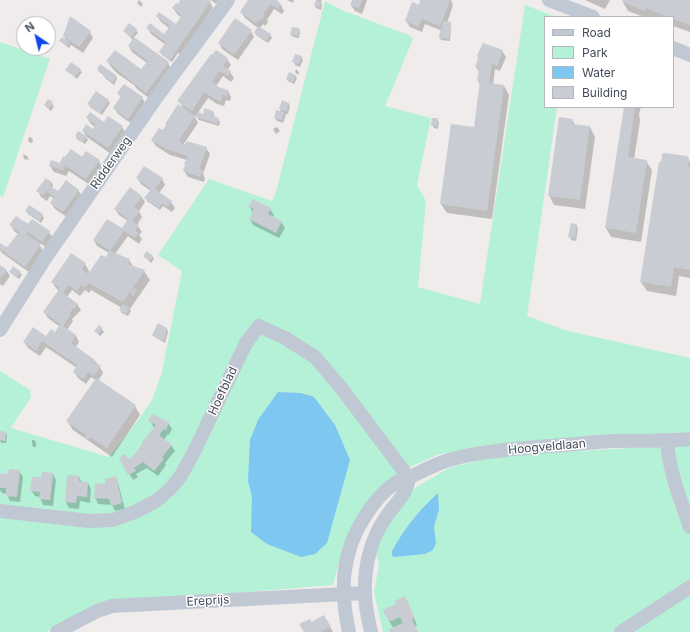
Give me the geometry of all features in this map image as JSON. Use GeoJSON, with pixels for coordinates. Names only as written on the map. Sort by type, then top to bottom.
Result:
{"type":"FeatureCollection","features":[{"type":"Feature","properties":{"kind":"street","name":"Ridderweg"},"geometry":{"type":"LineString","coordinates":[[0,330],[44,260],[151,105],[228,0]]}},
{"type":"Feature","properties":{"kind":"street"},"geometry":{"type":"LineString","coordinates":[[549,0],[590,16]]}},
{"type":"Feature","properties":{"kind":"street"},"geometry":{"type":"LineString","coordinates":[[674,48],[690,55]]}},
{"type":"Feature","properties":{"kind":"street","name":"Hoefblad"},"geometry":{"type":"LineString","coordinates":[[0,511],[90,521],[113,520],[135,512],[156,501],[170,489],[180,477],[193,454],[246,343],[259,326],[285,338],[315,357],[342,389],[409,478]]}},
{"type":"Feature","properties":{"kind":"street","name":"Hoogveldlaan"},"geometry":{"type":"LineString","coordinates":[[349,632],[345,616],[343,593],[346,560],[350,544],[369,509],[380,497],[399,481],[409,478],[432,466],[471,455],[517,449],[606,442],[690,439]]}},
{"type":"Feature","properties":{"kind":"street"},"geometry":{"type":"LineString","coordinates":[[667,440],[670,466],[675,486],[690,527]]}},
{"type":"Feature","properties":{"kind":"street"},"geometry":{"type":"LineString","coordinates":[[371,632],[365,593],[370,552],[385,518],[407,488],[409,478]]}},
{"type":"Feature","properties":{"kind":"street"},"geometry":{"type":"LineString","coordinates":[[621,632],[690,587]]}},
{"type":"Feature","properties":{"kind":"street","name":"Ereprijs"},"geometry":{"type":"LineString","coordinates":[[57,632],[97,611],[112,606],[365,593]]}},
{"type":"Feature","properties":{"kind":"green space"},"geometry":{"type":"Polygon","coordinates":[[[325,1],[344,11],[411,36],[413,39],[385,106],[431,118],[417,185],[426,201],[418,287],[480,304],[525,5],[553,16],[544,16],[544,108],[557,108],[527,316],[568,331],[690,358],[690,433],[541,442],[440,454],[405,469],[360,514],[344,544],[333,585],[100,604],[46,632],[0,632],[0,371],[30,390],[31,397],[11,428],[109,457],[137,422],[152,400],[162,372],[182,271],[158,255],[209,179],[272,201],[276,192],[325,1]]]}},
{"type":"Feature","properties":{"kind":"green space"},"geometry":{"type":"Polygon","coordinates":[[[0,42],[16,47],[16,56],[41,56],[50,59],[3,197],[0,196],[0,42]]]}},
{"type":"Feature","properties":{"kind":"green space"},"geometry":{"type":"Polygon","coordinates":[[[690,445],[690,632],[383,632],[374,592],[379,564],[375,550],[384,529],[403,500],[415,488],[449,468],[499,455],[690,445]],[[438,497],[417,514],[392,551],[392,556],[425,554],[438,514],[438,497]]]}},
{"type":"Feature","properties":{"kind":"water"},"geometry":{"type":"Polygon","coordinates":[[[278,392],[301,393],[314,397],[335,425],[350,460],[327,543],[315,554],[301,557],[267,544],[251,532],[252,497],[248,481],[250,440],[258,420],[278,392]]]}},
{"type":"Feature","properties":{"kind":"water"},"geometry":{"type":"Polygon","coordinates":[[[438,493],[439,510],[434,527],[436,543],[433,550],[425,554],[392,556],[392,551],[407,527],[424,506],[438,493]]]}},
{"type":"Feature","properties":{"kind":"building"},"geometry":{"type":"Polygon","coordinates":[[[180,0],[211,1],[170,60],[159,52],[166,42],[146,28],[150,23],[164,34],[170,26],[156,16],[159,12],[176,24],[182,15],[172,8],[176,3],[178,4],[180,0]]]}},
{"type":"Feature","properties":{"kind":"building"},"geometry":{"type":"Polygon","coordinates":[[[248,0],[276,0],[281,4],[278,9],[271,4],[263,14],[265,15],[262,20],[260,19],[256,23],[240,12],[248,0]]]}},
{"type":"Feature","properties":{"kind":"building"},"geometry":{"type":"Polygon","coordinates":[[[316,0],[322,2],[319,7],[314,5],[316,0]]]}},
{"type":"Feature","properties":{"kind":"building"},"geometry":{"type":"Polygon","coordinates":[[[352,0],[362,0],[359,8],[350,5],[352,0]]]}},
{"type":"Feature","properties":{"kind":"building"},"geometry":{"type":"Polygon","coordinates":[[[420,0],[450,0],[440,26],[422,19],[418,27],[405,21],[412,2],[419,5],[420,0]]]}},
{"type":"Feature","properties":{"kind":"building"},"geometry":{"type":"Polygon","coordinates":[[[623,0],[690,0],[690,25],[674,19],[674,16],[666,16],[646,8],[645,11],[622,2],[623,0]]]}},
{"type":"Feature","properties":{"kind":"building"},"geometry":{"type":"Polygon","coordinates":[[[70,16],[91,31],[79,47],[63,36],[70,16]]]}},
{"type":"Feature","properties":{"kind":"building"},"geometry":{"type":"Polygon","coordinates":[[[235,18],[252,30],[234,55],[218,43],[235,18]]]}},
{"type":"Feature","properties":{"kind":"building"},"geometry":{"type":"Polygon","coordinates":[[[443,21],[451,22],[449,39],[439,38],[443,21]]]}},
{"type":"Feature","properties":{"kind":"building"},"geometry":{"type":"Polygon","coordinates":[[[129,23],[137,29],[131,37],[123,31],[129,23]]]}},
{"type":"Feature","properties":{"kind":"building"},"geometry":{"type":"Polygon","coordinates":[[[258,26],[271,34],[266,41],[254,33],[258,26]]]}},
{"type":"Feature","properties":{"kind":"building"},"geometry":{"type":"Polygon","coordinates":[[[292,27],[299,28],[298,36],[290,35],[292,27]]]}},
{"type":"Feature","properties":{"kind":"building"},"geometry":{"type":"Polygon","coordinates":[[[62,37],[70,42],[67,46],[59,41],[62,37]]]}},
{"type":"Feature","properties":{"kind":"building"},"geometry":{"type":"Polygon","coordinates":[[[134,37],[169,62],[146,93],[106,61],[115,50],[141,69],[148,61],[128,46],[134,37]]]}},
{"type":"Feature","properties":{"kind":"building"},"geometry":{"type":"Polygon","coordinates":[[[483,43],[503,50],[497,66],[492,63],[489,83],[504,85],[487,211],[440,204],[451,124],[474,127],[480,81],[477,81],[479,68],[475,67],[478,59],[477,55],[483,43]]]}},
{"type":"Feature","properties":{"kind":"building"},"geometry":{"type":"Polygon","coordinates":[[[216,50],[228,58],[223,66],[231,71],[228,76],[219,71],[212,82],[220,88],[228,90],[227,96],[223,95],[221,101],[204,92],[192,111],[177,101],[211,54],[212,55],[216,50]]]}},
{"type":"Feature","properties":{"kind":"building"},"geometry":{"type":"Polygon","coordinates":[[[295,54],[302,56],[299,64],[292,62],[295,54]]]}},
{"type":"Feature","properties":{"kind":"building"},"geometry":{"type":"Polygon","coordinates":[[[71,62],[81,69],[75,77],[65,70],[71,62]]]}},
{"type":"Feature","properties":{"kind":"building"},"geometry":{"type":"Polygon","coordinates":[[[100,64],[116,75],[113,83],[102,75],[103,74],[97,69],[100,64]]]}},
{"type":"Feature","properties":{"kind":"building"},"geometry":{"type":"Polygon","coordinates":[[[289,72],[296,75],[293,82],[286,79],[289,72]]]}},
{"type":"Feature","properties":{"kind":"building"},"geometry":{"type":"Polygon","coordinates":[[[124,84],[143,97],[128,119],[113,108],[121,96],[117,93],[124,84]]]}},
{"type":"Feature","properties":{"kind":"building"},"geometry":{"type":"Polygon","coordinates":[[[96,91],[109,100],[100,113],[87,104],[96,91]]]}},
{"type":"Feature","properties":{"kind":"building"},"geometry":{"type":"Polygon","coordinates":[[[48,99],[53,102],[49,109],[44,105],[48,99]]]}},
{"type":"Feature","properties":{"kind":"building"},"geometry":{"type":"Polygon","coordinates":[[[282,100],[289,103],[287,112],[279,109],[282,100]]]}},
{"type":"Feature","properties":{"kind":"building"},"geometry":{"type":"Polygon","coordinates":[[[178,104],[195,116],[179,140],[180,142],[184,145],[187,141],[207,147],[199,169],[203,171],[200,177],[183,171],[184,164],[188,156],[166,149],[151,140],[159,128],[163,130],[166,125],[165,124],[178,104]]]}},
{"type":"Feature","properties":{"kind":"building"},"geometry":{"type":"Polygon","coordinates":[[[204,108],[213,111],[213,116],[219,118],[218,124],[196,117],[198,112],[203,114],[204,108]]]}},
{"type":"Feature","properties":{"kind":"building"},"geometry":{"type":"Polygon","coordinates":[[[624,108],[635,108],[628,157],[647,160],[636,233],[605,228],[624,108]]]}},
{"type":"Feature","properties":{"kind":"building"},"geometry":{"type":"Polygon","coordinates":[[[276,110],[284,112],[282,120],[274,118],[276,110]]]}},
{"type":"Feature","properties":{"kind":"building"},"geometry":{"type":"Polygon","coordinates":[[[90,112],[104,122],[108,116],[123,126],[108,148],[82,131],[86,124],[93,129],[96,125],[86,118],[90,112]]]}},
{"type":"Feature","properties":{"kind":"building"},"geometry":{"type":"Polygon","coordinates":[[[559,117],[573,119],[572,124],[590,126],[580,200],[548,196],[559,117]]]}},
{"type":"Feature","properties":{"kind":"building"},"geometry":{"type":"Polygon","coordinates":[[[432,118],[438,118],[437,126],[431,126],[432,118]]]}},
{"type":"Feature","properties":{"kind":"building"},"geometry":{"type":"Polygon","coordinates":[[[78,131],[87,136],[83,142],[75,136],[78,131]]]}},
{"type":"Feature","properties":{"kind":"building"},"geometry":{"type":"Polygon","coordinates":[[[71,149],[82,157],[86,151],[100,160],[86,179],[66,166],[63,170],[49,166],[51,160],[60,163],[63,156],[65,157],[71,149]]]}},
{"type":"Feature","properties":{"kind":"building"},"geometry":{"type":"Polygon","coordinates":[[[662,154],[687,156],[689,159],[688,167],[690,167],[690,270],[674,267],[671,287],[640,282],[659,162],[661,162],[662,154]]]}},
{"type":"Feature","properties":{"kind":"building"},"geometry":{"type":"Polygon","coordinates":[[[144,166],[163,178],[155,189],[172,201],[168,207],[162,203],[159,208],[144,198],[151,189],[136,178],[144,166]]]}},
{"type":"Feature","properties":{"kind":"building"},"geometry":{"type":"Polygon","coordinates":[[[45,179],[52,182],[50,186],[58,191],[66,180],[79,190],[63,212],[50,203],[54,197],[46,191],[43,195],[36,191],[45,179]]]}},
{"type":"Feature","properties":{"kind":"building"},"geometry":{"type":"Polygon","coordinates":[[[130,187],[142,196],[134,207],[140,211],[132,221],[139,225],[135,231],[139,233],[135,238],[124,231],[110,251],[130,259],[128,264],[145,270],[123,302],[89,283],[85,288],[81,285],[77,291],[68,285],[63,293],[78,304],[74,309],[73,308],[63,326],[76,335],[71,343],[101,366],[94,376],[88,372],[83,379],[73,372],[77,365],[42,341],[36,351],[23,342],[33,327],[46,336],[51,329],[55,332],[60,324],[43,312],[60,288],[51,282],[71,253],[86,263],[82,269],[88,274],[101,255],[106,257],[109,250],[93,240],[107,219],[122,228],[128,219],[114,209],[130,187]]]}},
{"type":"Feature","properties":{"kind":"building"},"geometry":{"type":"Polygon","coordinates":[[[253,199],[271,208],[268,214],[282,221],[276,233],[249,219],[254,209],[248,207],[253,199]]]}},
{"type":"Feature","properties":{"kind":"building"},"geometry":{"type":"Polygon","coordinates":[[[29,205],[43,214],[39,221],[25,211],[29,205]]]}},
{"type":"Feature","properties":{"kind":"building"},"geometry":{"type":"Polygon","coordinates":[[[16,216],[28,224],[32,219],[50,231],[42,242],[28,232],[26,234],[41,244],[25,267],[0,249],[0,243],[6,247],[8,246],[19,232],[9,225],[16,216]]]}},
{"type":"Feature","properties":{"kind":"building"},"geometry":{"type":"Polygon","coordinates":[[[571,223],[577,224],[575,238],[568,237],[571,223]]]}},
{"type":"Feature","properties":{"kind":"building"},"geometry":{"type":"Polygon","coordinates":[[[147,251],[153,256],[149,261],[143,256],[147,251]]]}},
{"type":"Feature","properties":{"kind":"building"},"geometry":{"type":"Polygon","coordinates":[[[0,265],[7,270],[0,279],[0,265]]]}},
{"type":"Feature","properties":{"kind":"building"},"geometry":{"type":"Polygon","coordinates":[[[13,266],[21,272],[17,277],[9,272],[13,266]]]}},
{"type":"Feature","properties":{"kind":"building"},"geometry":{"type":"Polygon","coordinates":[[[134,288],[137,290],[133,296],[130,293],[134,288]]]}},
{"type":"Feature","properties":{"kind":"building"},"geometry":{"type":"Polygon","coordinates":[[[123,304],[130,308],[126,314],[119,310],[123,304]]]}},
{"type":"Feature","properties":{"kind":"building"},"geometry":{"type":"Polygon","coordinates":[[[158,323],[167,328],[164,341],[152,335],[158,323]]]}},
{"type":"Feature","properties":{"kind":"building"},"geometry":{"type":"Polygon","coordinates":[[[99,325],[103,328],[98,334],[94,331],[99,325]]]}},
{"type":"Feature","properties":{"kind":"building"},"geometry":{"type":"Polygon","coordinates":[[[96,378],[136,405],[107,448],[90,437],[88,440],[84,438],[86,435],[66,421],[96,378]]]}},
{"type":"Feature","properties":{"kind":"building"},"geometry":{"type":"Polygon","coordinates":[[[152,414],[169,422],[166,430],[164,429],[159,435],[172,445],[162,457],[164,459],[154,471],[143,462],[134,468],[136,471],[128,475],[119,458],[125,454],[129,459],[143,443],[142,442],[156,425],[148,421],[152,414]]]}},
{"type":"Feature","properties":{"kind":"building"},"geometry":{"type":"Polygon","coordinates":[[[0,431],[6,432],[5,441],[0,440],[0,431]]]}},
{"type":"Feature","properties":{"kind":"building"},"geometry":{"type":"Polygon","coordinates":[[[9,469],[20,470],[17,497],[6,496],[6,488],[0,488],[0,473],[8,474],[9,469]]]}},
{"type":"Feature","properties":{"kind":"building"},"geometry":{"type":"Polygon","coordinates":[[[42,472],[53,473],[50,500],[39,499],[40,492],[30,491],[32,477],[41,477],[42,472]]]}},
{"type":"Feature","properties":{"kind":"building"},"geometry":{"type":"Polygon","coordinates":[[[67,475],[79,476],[79,481],[88,482],[87,497],[77,496],[76,503],[65,502],[67,475]]]}},
{"type":"Feature","properties":{"kind":"building"},"geometry":{"type":"Polygon","coordinates":[[[116,476],[122,503],[111,506],[109,499],[94,498],[95,483],[105,484],[105,479],[116,476]]]}},
{"type":"Feature","properties":{"kind":"building"},"geometry":{"type":"Polygon","coordinates":[[[405,596],[415,618],[412,619],[418,632],[390,632],[389,629],[403,623],[400,617],[389,622],[383,610],[396,604],[395,601],[405,596]]]}},
{"type":"Feature","properties":{"kind":"building"},"geometry":{"type":"Polygon","coordinates":[[[324,615],[331,627],[321,631],[322,632],[304,632],[299,624],[310,619],[311,622],[324,615]]]}}]}
